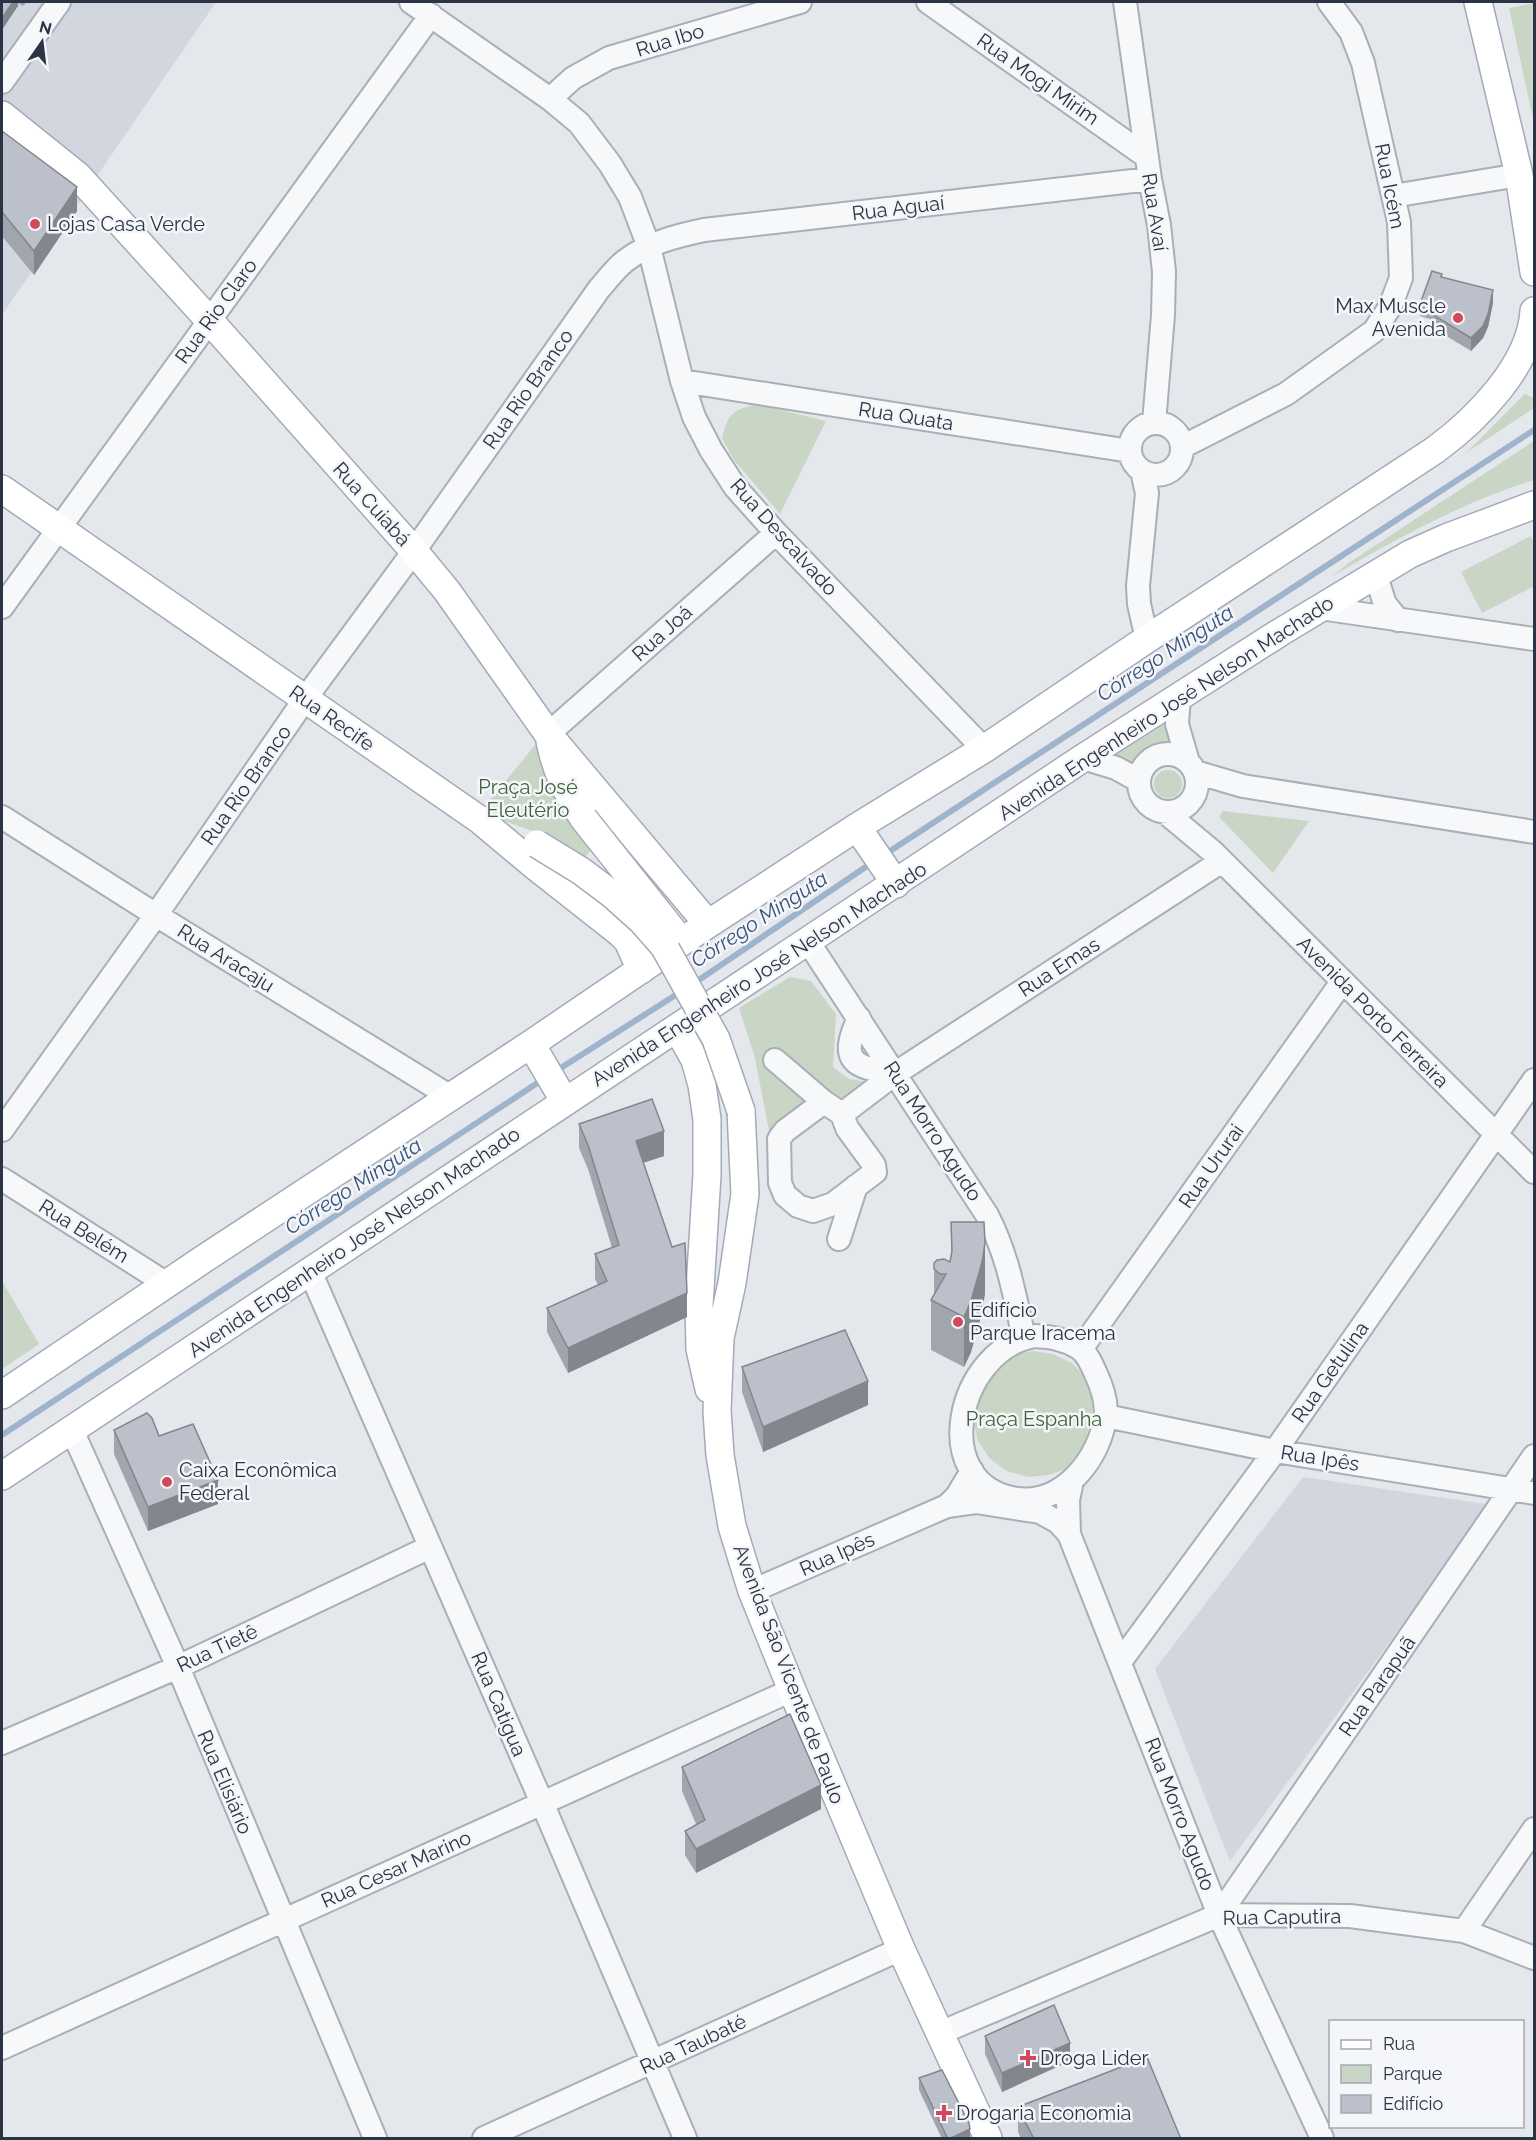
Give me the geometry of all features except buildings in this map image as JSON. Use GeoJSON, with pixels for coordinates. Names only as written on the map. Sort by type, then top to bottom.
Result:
{"type":"FeatureCollection","features":[{"type":"Feature","properties":{"kind":"main road"},"geometry":{"type":"LineString","coordinates":[[1478,2],[1519,175],[1534,272]]}},
{"type":"Feature","properties":{"kind":"main road","name":"Rua Cuiabá"},"geometry":{"type":"LineString","coordinates":[[2,116],[78,176],[414,551],[447,591],[549,734],[708,924]]}},
{"type":"Feature","properties":{"kind":"main road"},"geometry":{"type":"LineString","coordinates":[[2,1395],[451,1096],[537,1054],[641,970],[708,924],[864,837],[984,749],[1435,450],[1484,408],[1504,383],[1534,327]]}},
{"type":"Feature","properties":{"kind":"main road","name":"Rua Recife"},"geometry":{"type":"LineString","coordinates":[[2,489],[58,530],[480,820],[620,933],[628,941],[641,970]]}},
{"type":"Feature","properties":{"kind":"main road","name":"Avenida Engenheiro José Nelson Machado"},"geometry":{"type":"LineString","coordinates":[[2,1476],[309,1271],[561,1094],[677,1028],[807,940],[891,877],[1410,554],[1534,505]]}},
{"type":"Feature","properties":{"kind":"main road","name":"Avenida São Vicente de Paulo"},"geometry":{"type":"LineString","coordinates":[[549,734],[560,777],[569,797],[688,953],[718,1004],[729,1032],[734,1052],[741,1111],[745,1194],[732,1283],[720,1338],[717,1412],[720,1455],[732,1526],[752,1591],[792,1690],[901,1949],[988,2139]]}},
{"type":"Feature","properties":{"kind":"main road","name":"Avenida São Vicente de Paulo"},"geometry":{"type":"LineString","coordinates":[[480,820],[537,844],[581,871],[642,921],[664,946],[716,1039],[741,1111]]}},
{"type":"Feature","properties":{"kind":"main road"},"geometry":{"type":"LineString","coordinates":[[864,837],[891,877]]}},
{"type":"Feature","properties":{"kind":"main road"},"geometry":{"type":"LineString","coordinates":[[677,1028],[695,1060],[702,1085],[707,1119],[707,1175],[699,1305],[700,1349],[717,1412]]}},
{"type":"Feature","properties":{"kind":"main road"},"geometry":{"type":"LineString","coordinates":[[537,1054],[561,1094]]}},
{"type":"Feature","properties":{"kind":"street"},"geometry":{"type":"LineString","coordinates":[[2,82],[60,2]]}},
{"type":"Feature","properties":{"kind":"street","name":"Rua Descalvado"},"geometry":{"type":"LineString","coordinates":[[411,2],[550,99],[579,123],[610,164],[630,197],[649,247],[682,381],[694,417],[711,450],[735,487],[776,533],[984,749]]}},
{"type":"Feature","properties":{"kind":"street","name":"Rua Ibo"},"geometry":{"type":"LineString","coordinates":[[550,99],[573,78],[609,58],[800,2]]}},
{"type":"Feature","properties":{"kind":"street","name":"Rua Mogi Mirim"},"geometry":{"type":"LineString","coordinates":[[928,2],[1148,168]]}},
{"type":"Feature","properties":{"kind":"street","name":"Rua Avaí"},"geometry":{"type":"LineString","coordinates":[[1125,2],[1164,272],[1163,315],[1154,423]]}},
{"type":"Feature","properties":{"kind":"street","name":"Rua Icém"},"geometry":{"type":"LineString","coordinates":[[1182,447],[1286,394],[1374,331],[1390,307],[1401,278],[1400,222],[1363,63],[1351,32],[1329,2]]}},
{"type":"Feature","properties":{"kind":"street","name":"Rua Rio Claro"},"geometry":{"type":"LineString","coordinates":[[2,607],[431,15]]}},
{"type":"Feature","properties":{"kind":"street","name":"Rua Aguaí"},"geometry":{"type":"LineString","coordinates":[[649,247],[673,237],[704,230],[1148,168]]}},
{"type":"Feature","properties":{"kind":"street"},"geometry":{"type":"LineString","coordinates":[[1394,196],[1519,175]]}},
{"type":"Feature","properties":{"kind":"street","name":"Rua Rio Branco"},"geometry":{"type":"LineString","coordinates":[[2,1130],[156,915],[305,699],[414,551],[599,289],[624,262],[649,247]]}},
{"type":"Feature","properties":{"kind":"street","name":"Rua Quata"},"geometry":{"type":"LineString","coordinates":[[682,381],[1130,451]]}},
{"type":"Feature","properties":{"kind":"street"},"geometry":{"type":"LineString","coordinates":[[1154,423],[1164,424],[1173,429],[1179,437],[1182,456],[1178,464],[1153,472],[1132,458],[1130,451],[1132,441],[1144,426],[1154,423]]}},
{"type":"Feature","properties":{"kind":"street"},"geometry":{"type":"LineString","coordinates":[[1147,639],[1139,604],[1138,586],[1147,493],[1153,472]]}},
{"type":"Feature","properties":{"kind":"street","name":"Rua Joá"},"geometry":{"type":"LineString","coordinates":[[549,734],[776,533]]}},
{"type":"Feature","properties":{"kind":"street"},"geometry":{"type":"LineString","coordinates":[[1376,576],[1385,604],[1398,620]]}},
{"type":"Feature","properties":{"kind":"street"},"geometry":{"type":"LineString","coordinates":[[1320,608],[1534,639]]}},
{"type":"Feature","properties":{"kind":"street","name":"Avenida Porto Ferreira"},"geometry":{"type":"LineString","coordinates":[[1179,696],[1177,724],[1192,782],[1217,856]]}},
{"type":"Feature","properties":{"kind":"street"},"geometry":{"type":"LineString","coordinates":[[1168,753],[1179,756],[1192,782],[1178,810],[1165,812],[1156,810],[1142,798],[1138,780],[1148,760],[1168,753]]}},
{"type":"Feature","properties":{"kind":"street"},"geometry":{"type":"LineString","coordinates":[[1083,758],[1116,768],[1138,780]]}},
{"type":"Feature","properties":{"kind":"street"},"geometry":{"type":"LineString","coordinates":[[1192,782],[1243,786],[1534,832]]}},
{"type":"Feature","properties":{"kind":"street","name":"Avenida Porto Ferreira"},"geometry":{"type":"LineString","coordinates":[[1165,812],[1217,856],[1534,1173]]}},
{"type":"Feature","properties":{"kind":"street","name":"Rua Aracaju"},"geometry":{"type":"LineString","coordinates":[[2,817],[156,915],[451,1096]]}},
{"type":"Feature","properties":{"kind":"street","name":"Rua Emas"},"geometry":{"type":"LineString","coordinates":[[833,1108],[896,1073],[1217,856]]}},
{"type":"Feature","properties":{"kind":"street","name":"Rua Morro Agudo"},"geometry":{"type":"LineString","coordinates":[[807,940],[987,1215],[1009,1266],[1024,1338]]}},
{"type":"Feature","properties":{"kind":"street","name":"Rua Ururai"},"geometry":{"type":"LineString","coordinates":[[1081,1349],[1342,982]]}},
{"type":"Feature","properties":{"kind":"street"},"geometry":{"type":"LineString","coordinates":[[775,1060],[833,1108],[873,1165],[875,1172],[832,1204],[813,1211],[798,1206],[785,1195],[780,1183],[779,1139],[785,1131],[833,1108]]}},
{"type":"Feature","properties":{"kind":"street","name":"Rua Getulina"},"geometry":{"type":"LineString","coordinates":[[1120,1662],[1275,1451],[1534,1080]]}},
{"type":"Feature","properties":{"kind":"street","name":"Rua Belém"},"geometry":{"type":"LineString","coordinates":[[2,1179],[167,1284]]}},
{"type":"Feature","properties":{"kind":"street"},"geometry":{"type":"LineString","coordinates":[[839,1239],[856,1186]]}},
{"type":"Feature","properties":{"kind":"street","name":"Rua Catigua"},"geometry":{"type":"LineString","coordinates":[[309,1271],[543,1805],[685,2139]]}},
{"type":"Feature","properties":{"kind":"street"},"geometry":{"type":"LineString","coordinates":[[1052,1337],[1081,1349],[1093,1366],[1100,1382],[1105,1397],[1106,1416],[1100,1439],[1072,1481],[1056,1493],[1038,1500],[998,1495],[982,1485],[965,1456],[962,1414],[967,1397],[982,1369],[1010,1344],[1024,1338],[1052,1337]]}},
{"type":"Feature","properties":{"kind":"street","name":"Rua Ipês"},"geometry":{"type":"LineString","coordinates":[[1106,1416],[1275,1451],[1524,1491]]}},
{"type":"Feature","properties":{"kind":"street","name":"Rua Elisiário"},"geometry":{"type":"LineString","coordinates":[[71,1428],[178,1667],[375,2139]]}},
{"type":"Feature","properties":{"kind":"street","name":"Rua Parapuã"},"geometry":{"type":"LineString","coordinates":[[1219,1915],[1524,1491],[1534,1456]]}},
{"type":"Feature","properties":{"kind":"street"},"geometry":{"type":"LineString","coordinates":[[948,1506],[972,1471]]}},
{"type":"Feature","properties":{"kind":"street","name":"Rua Morro Agudo"},"geometry":{"type":"LineString","coordinates":[[1072,1481],[1068,1500],[1069,1534],[1219,1915],[1322,2139]]}},
{"type":"Feature","properties":{"kind":"street"},"geometry":{"type":"LineString","coordinates":[[948,1506],[976,1502],[1040,1512],[1058,1522],[1069,1534]]}},
{"type":"Feature","properties":{"kind":"street","name":"Rua Ipês"},"geometry":{"type":"LineString","coordinates":[[752,1591],[948,1506]]}},
{"type":"Feature","properties":{"kind":"street","name":"Rua Tietê"},"geometry":{"type":"LineString","coordinates":[[2,1743],[178,1667],[430,1547]]}},
{"type":"Feature","properties":{"kind":"street","name":"Rua Cesar Marino"},"geometry":{"type":"LineString","coordinates":[[2,2048],[282,1919],[543,1805],[792,1690]]}},
{"type":"Feature","properties":{"kind":"street"},"geometry":{"type":"LineString","coordinates":[[1464,1931],[1534,1829]]}},
{"type":"Feature","properties":{"kind":"street","name":"Rua Caputira"},"geometry":{"type":"LineString","coordinates":[[940,2033],[1219,1915],[1350,1916],[1464,1931],[1534,1958]]}},
{"type":"Feature","properties":{"kind":"street","name":"Rua Taubaté"},"geometry":{"type":"LineString","coordinates":[[484,2139],[901,1949]]}},
{"type":"Feature","properties":{"kind":"shaded area"},"geometry":{"type":"Polygon","coordinates":[[[2,2],[216,2],[2,315],[2,2]]]}},
{"type":"Feature","properties":{"kind":"shaded area"},"geometry":{"type":"Polygon","coordinates":[[[1303,1477],[1486,1504],[1483,1514],[1230,1861],[1155,1669],[1303,1477]]]}},
{"type":"Feature","properties":{"kind":"green space"},"geometry":{"type":"Polygon","coordinates":[[[1534,3],[1534,123],[1509,8],[1534,3]]]}},
{"type":"Feature","properties":{"kind":"green space"},"geometry":{"type":"Polygon","coordinates":[[[1525,394],[1534,398],[1534,408],[1466,453],[1525,394]]]}},
{"type":"Feature","properties":{"kind":"green space"},"geometry":{"type":"Polygon","coordinates":[[[756,404],[826,421],[780,514],[734,460],[722,438],[726,423],[732,414],[756,404]]]}},
{"type":"Feature","properties":{"kind":"green space"},"geometry":{"type":"Polygon","coordinates":[[[1534,441],[1534,480],[1481,499],[1430,522],[1331,577],[1350,562],[1534,441]]]}},
{"type":"Feature","properties":{"kind":"green space"},"geometry":{"type":"Polygon","coordinates":[[[1531,536],[1534,544],[1534,586],[1482,613],[1461,572],[1531,536]]]}},
{"type":"Feature","properties":{"kind":"green space"},"geometry":{"type":"Polygon","coordinates":[[[1165,719],[1170,741],[1145,754],[1136,769],[1111,756],[1165,719]]]}},
{"type":"Feature","properties":{"kind":"green space","name":"Praça José Eleutério"},"geometry":{"type":"Polygon","coordinates":[[[536,744],[560,798],[595,846],[585,857],[535,832],[480,812],[536,744]]]}},
{"type":"Feature","properties":{"kind":"green space"},"geometry":{"type":"Polygon","coordinates":[[[1168,770],[1178,774],[1182,784],[1178,794],[1168,798],[1158,794],[1154,784],[1158,774],[1168,770]]]}},
{"type":"Feature","properties":{"kind":"green space"},"geometry":{"type":"Polygon","coordinates":[[[1223,811],[1309,821],[1273,873],[1219,817],[1223,811]]]}},
{"type":"Feature","properties":{"kind":"green space"},"geometry":{"type":"Polygon","coordinates":[[[790,977],[811,981],[836,1014],[833,1067],[849,1079],[875,1083],[850,1098],[826,1096],[808,1103],[798,1114],[769,1131],[755,1058],[739,1008],[790,977]]]}},
{"type":"Feature","properties":{"kind":"green space"},"geometry":{"type":"Polygon","coordinates":[[[2,1281],[39,1344],[2,1369],[2,1281]]]}},
{"type":"Feature","properties":{"kind":"green space","name":"Praça Espanha"},"geometry":{"type":"Polygon","coordinates":[[[1033,1351],[1053,1354],[1072,1363],[1086,1378],[1095,1396],[1083,1454],[1068,1468],[1049,1475],[1028,1477],[1007,1471],[990,1459],[978,1441],[974,1423],[987,1375],[1012,1355],[1033,1351]]]}},
{"type":"Feature","properties":{"kind":"waterway","name":"Córrego Minguta"},"geometry":{"type":"LineString","coordinates":[[884,855],[1534,430]]}},
{"type":"Feature","properties":{"kind":"waterway","name":"Córrego Minguta"},"geometry":{"type":"LineString","coordinates":[[693,984],[873,862]]}},
{"type":"Feature","properties":{"kind":"waterway","name":"Córrego Minguta"},"geometry":{"type":"LineString","coordinates":[[556,1071],[682,991]]}},
{"type":"Feature","properties":{"kind":"waterway","name":"Córrego Minguta"},"geometry":{"type":"LineString","coordinates":[[2,1435],[545,1078]]}},
{"type":"Feature","properties":{"kind":"place","name":"Lojas Casa Verde"},"geometry":{"type":"Point","coordinates":[35,224]}},
{"type":"Feature","properties":{"kind":"place","name":"Max Muscle Avenida"},"geometry":{"type":"Point","coordinates":[1458,318]}},
{"type":"Feature","properties":{"kind":"place","name":"Edifício Parque Iracema"},"geometry":{"type":"Point","coordinates":[958,1322]}},
{"type":"Feature","properties":{"kind":"place","name":"Caixa Econômica Federal"},"geometry":{"type":"Point","coordinates":[167,1482]}},
{"type":"Feature","properties":{"kind":"place","name":"Droga Lider"},"geometry":{"type":"Point","coordinates":[1028,2058]}},
{"type":"Feature","properties":{"kind":"place","name":"Drogaria Economia"},"geometry":{"type":"Point","coordinates":[944,2113]}}]}
